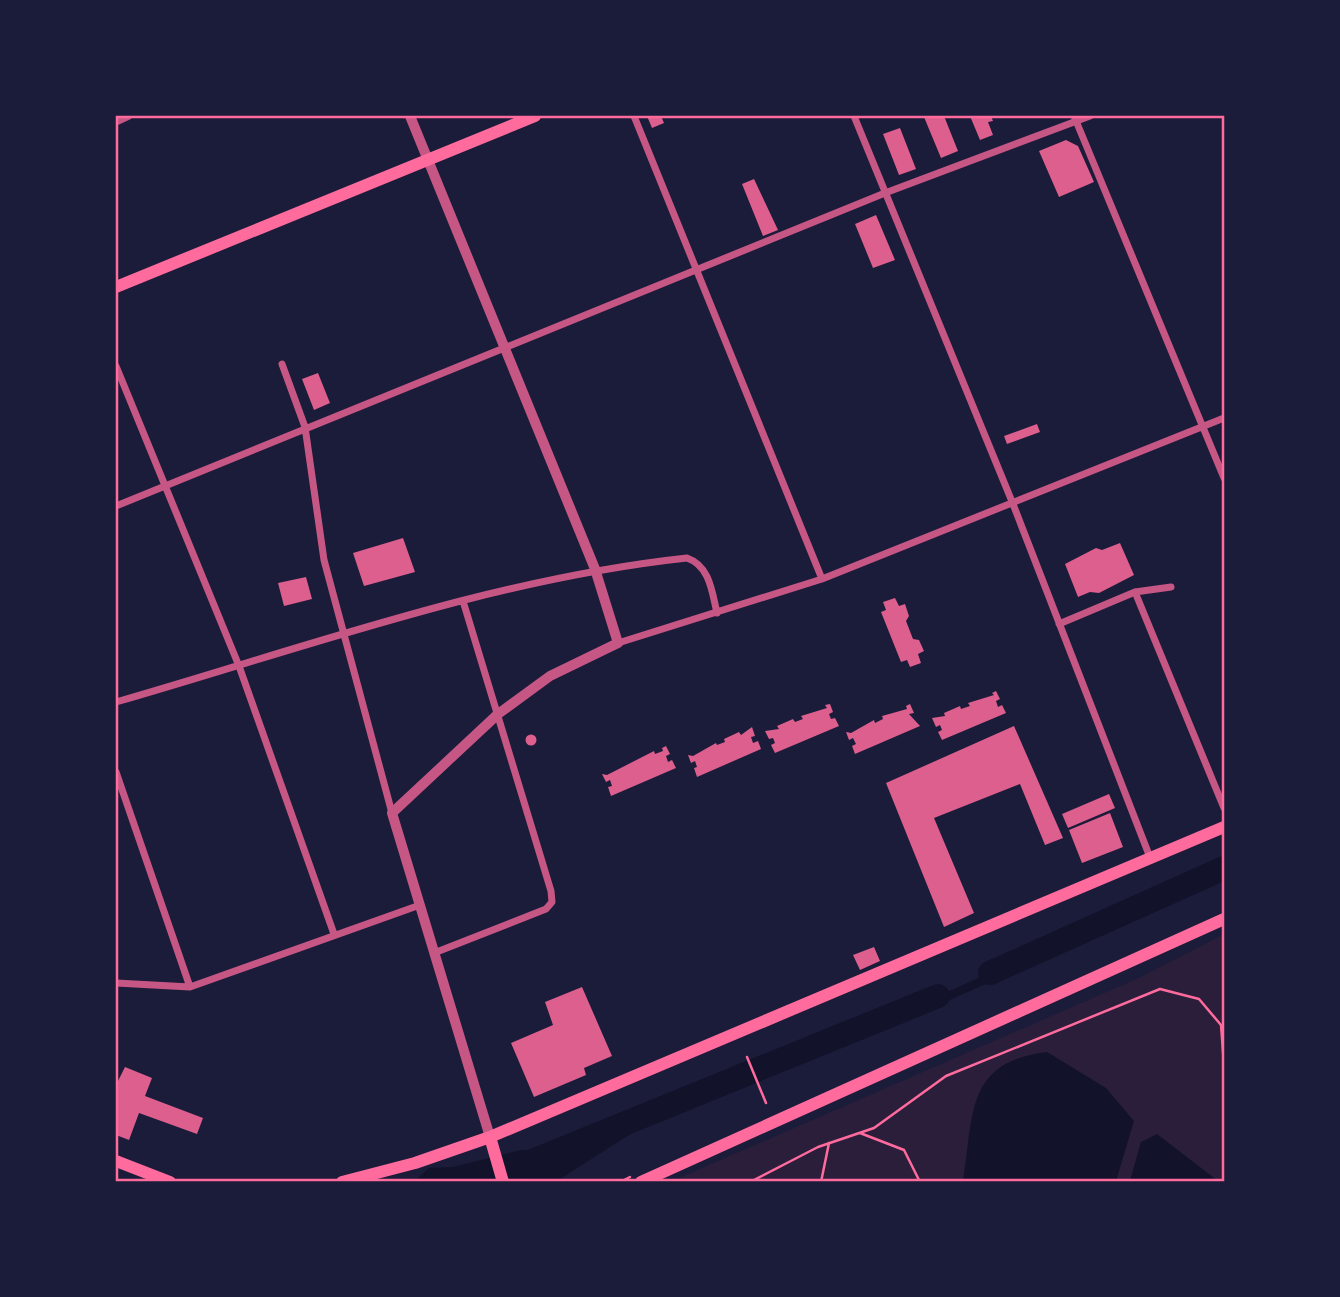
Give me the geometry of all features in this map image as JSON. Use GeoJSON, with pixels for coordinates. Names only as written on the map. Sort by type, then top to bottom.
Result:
{"type":"FeatureCollection","features":[{"type":"Feature","properties":{"kind":"main road"},"geometry":{"type":"LineString","coordinates":[[116,287],[535,116]]}},
{"type":"Feature","properties":{"kind":"main road"},"geometry":{"type":"LineString","coordinates":[[342,1181],[415,1163],[490,1137],[1224,827]]}},
{"type":"Feature","properties":{"kind":"main road"},"geometry":{"type":"LineString","coordinates":[[641,1181],[1224,919]]}},
{"type":"Feature","properties":{"kind":"main road"},"geometry":{"type":"LineString","coordinates":[[490,1137],[503,1181]]}},
{"type":"Feature","properties":{"kind":"main road"},"geometry":{"type":"LineString","coordinates":[[116,1161],[170,1181]]}},
{"type":"Feature","properties":{"kind":"street"},"geometry":{"type":"LineString","coordinates":[[116,122],[129,116]]}},
{"type":"Feature","properties":{"kind":"street"},"geometry":{"type":"LineString","coordinates":[[410,116],[595,569],[618,643]]}},
{"type":"Feature","properties":{"kind":"street"},"geometry":{"type":"LineString","coordinates":[[634,116],[822,579]]}},
{"type":"Feature","properties":{"kind":"street"},"geometry":{"type":"LineString","coordinates":[[854,116],[1013,504],[1151,860]]}},
{"type":"Feature","properties":{"kind":"street"},"geometry":{"type":"LineString","coordinates":[[116,506],[885,193],[1075,118],[1090,116]]}},
{"type":"Feature","properties":{"kind":"street"},"geometry":{"type":"LineString","coordinates":[[1075,118],[1224,478]]}},
{"type":"Feature","properties":{"kind":"street"},"geometry":{"type":"LineString","coordinates":[[282,364],[305,427],[324,560],[343,635],[392,813],[490,1137]]}},
{"type":"Feature","properties":{"kind":"street"},"geometry":{"type":"LineString","coordinates":[[116,366],[239,666],[334,934]]}},
{"type":"Feature","properties":{"kind":"street"},"geometry":{"type":"LineString","coordinates":[[392,813],[498,714],[550,676],[618,643],[822,579],[1224,418]]}},
{"type":"Feature","properties":{"kind":"street"},"geometry":{"type":"LineString","coordinates":[[116,702],[463,601],[595,569],[687,558],[702,567],[717,613]]}},
{"type":"Feature","properties":{"kind":"street"},"geometry":{"type":"LineString","coordinates":[[1059,624],[1135,592],[1171,587]]}},
{"type":"Feature","properties":{"kind":"street"},"geometry":{"type":"LineString","coordinates":[[1135,592],[1224,808]]}},
{"type":"Feature","properties":{"kind":"street"},"geometry":{"type":"LineString","coordinates":[[434,953],[546,909],[552,902],[551,891],[463,601]]}},
{"type":"Feature","properties":{"kind":"street"},"geometry":{"type":"LineString","coordinates":[[116,772],[190,987]]}},
{"type":"Feature","properties":{"kind":"street"},"geometry":{"type":"LineString","coordinates":[[116,983],[190,987],[420,905]]}},
{"type":"Feature","properties":{"kind":"path"},"geometry":{"type":"LineString","coordinates":[[750,1181],[829,1143],[874,1128],[946,1076],[1160,989],[1199,999],[1222,1025],[1224,1065]]}},
{"type":"Feature","properties":{"kind":"path"},"geometry":{"type":"LineString","coordinates":[[747,1057],[766,1103]]}},
{"type":"Feature","properties":{"kind":"path"},"geometry":{"type":"LineString","coordinates":[[860,1133],[904,1150],[920,1181]]}},
{"type":"Feature","properties":{"kind":"path"},"geometry":{"type":"LineString","coordinates":[[821,1181],[829,1143]]}},
{"type":"Feature","properties":{"kind":"shaded area"},"geometry":{"type":"Polygon","coordinates":[[[1224,868],[1224,872],[1116,924],[1110,930],[862,1038],[635,1131],[557,1181],[414,1182],[429,1168],[453,1167],[521,1150],[560,1152],[725,1082],[907,1010],[1224,868]]]}},
{"type":"Feature","properties":{"kind":"shaded area"},"geometry":{"type":"Polygon","coordinates":[[[1224,934],[1224,1181],[670,1182],[1141,977],[1224,934]]]}},
{"type":"Feature","properties":{"kind":"shaded area"},"geometry":{"type":"Polygon","coordinates":[[[1047,1052],[1106,1088],[1134,1121],[1116,1181],[963,1181],[973,1113],[978,1095],[987,1080],[1001,1067],[1020,1058],[1047,1052]]]}},
{"type":"Feature","properties":{"kind":"shaded area"},"geometry":{"type":"Polygon","coordinates":[[[1157,1134],[1218,1181],[1130,1181],[1141,1142],[1157,1134]]]}},
{"type":"Feature","properties":{"kind":"building"},"geometry":{"type":"Polygon","coordinates":[[[647,116],[661,116],[664,123],[652,128],[647,116]]]}},
{"type":"Feature","properties":{"kind":"building"},"geometry":{"type":"Polygon","coordinates":[[[944,116],[958,151],[941,158],[924,117],[944,116]]]}},
{"type":"Feature","properties":{"kind":"building"},"geometry":{"type":"Polygon","coordinates":[[[970,116],[991,116],[993,121],[988,122],[993,135],[980,140],[970,116]]]}},
{"type":"Feature","properties":{"kind":"building"},"geometry":{"type":"Polygon","coordinates":[[[900,128],[916,169],[899,175],[883,134],[900,128]]]}},
{"type":"Feature","properties":{"kind":"building"},"geometry":{"type":"Polygon","coordinates":[[[1066,140],[1078,146],[1094,182],[1059,197],[1039,151],[1066,140]]]}},
{"type":"Feature","properties":{"kind":"building"},"geometry":{"type":"Polygon","coordinates":[[[754,179],[778,230],[763,236],[742,184],[754,179]]]}},
{"type":"Feature","properties":{"kind":"building"},"geometry":{"type":"Polygon","coordinates":[[[876,215],[895,260],[873,268],[855,224],[876,215]]]}},
{"type":"Feature","properties":{"kind":"building"},"geometry":{"type":"Polygon","coordinates":[[[318,373],[330,403],[314,410],[302,379],[318,373]]]}},
{"type":"Feature","properties":{"kind":"building"},"geometry":{"type":"Polygon","coordinates":[[[1037,424],[1040,432],[1007,444],[1004,436],[1037,424]]]}},
{"type":"Feature","properties":{"kind":"building"},"geometry":{"type":"Polygon","coordinates":[[[403,538],[415,572],[364,586],[353,553],[403,538]]]}},
{"type":"Feature","properties":{"kind":"building"},"geometry":{"type":"Polygon","coordinates":[[[1120,543],[1134,575],[1099,593],[1090,592],[1078,597],[1065,564],[1096,548],[1102,550],[1120,543]]]}},
{"type":"Feature","properties":{"kind":"building"},"geometry":{"type":"Polygon","coordinates":[[[306,577],[312,599],[284,606],[278,583],[306,577]]]}},
{"type":"Feature","properties":{"kind":"building"},"geometry":{"type":"Polygon","coordinates":[[[895,598],[899,606],[905,604],[909,616],[906,621],[913,639],[919,640],[924,651],[918,654],[921,663],[910,667],[907,660],[901,662],[881,612],[886,610],[883,602],[895,598]]]}},
{"type":"Feature","properties":{"kind":"building"},"geometry":{"type":"Polygon","coordinates":[[[996,691],[1000,699],[996,701],[998,707],[1002,705],[1006,713],[942,740],[938,732],[942,730],[940,725],[936,727],[932,718],[945,716],[944,713],[960,706],[961,709],[970,706],[968,703],[994,695],[992,693],[996,691]]]}},
{"type":"Feature","properties":{"kind":"building"},"geometry":{"type":"Polygon","coordinates":[[[830,704],[833,712],[829,714],[831,719],[835,718],[839,726],[775,753],[771,745],[775,743],[773,738],[769,739],[765,731],[779,729],[777,726],[793,719],[795,722],[803,719],[801,716],[827,708],[825,705],[830,704]]]}},
{"type":"Feature","properties":{"kind":"building"},"geometry":{"type":"Polygon","coordinates":[[[910,704],[914,713],[909,714],[920,726],[855,754],[852,746],[856,744],[853,738],[849,740],[846,732],[851,733],[874,720],[875,723],[883,719],[882,716],[907,709],[906,706],[910,704]]]}},
{"type":"Feature","properties":{"kind":"building"},"geometry":{"type":"Polygon","coordinates":[[[1014,726],[1063,838],[1045,845],[1020,784],[934,818],[974,913],[944,927],[886,783],[1014,726]]]}},
{"type":"Feature","properties":{"kind":"building"},"geometry":{"type":"Polygon","coordinates":[[[752,727],[755,736],[751,737],[753,743],[758,741],[761,749],[697,777],[695,761],[691,763],[688,755],[693,756],[716,743],[725,742],[724,739],[739,732],[741,735],[752,727]]]}},
{"type":"Feature","properties":{"kind":"building"},"geometry":{"type":"Polygon","coordinates":[[[531,734],[537,740],[531,746],[525,740],[531,734]]]}},
{"type":"Feature","properties":{"kind":"building"},"geometry":{"type":"Polygon","coordinates":[[[666,746],[670,754],[666,756],[668,762],[672,760],[676,768],[611,796],[608,787],[612,786],[610,780],[606,782],[602,774],[607,775],[654,751],[655,754],[663,751],[662,748],[666,746]]]}},
{"type":"Feature","properties":{"kind":"building"},"geometry":{"type":"Polygon","coordinates":[[[1109,794],[1115,808],[1068,828],[1062,814],[1109,794]]]}},
{"type":"Feature","properties":{"kind":"building"},"geometry":{"type":"Polygon","coordinates":[[[1110,813],[1123,847],[1082,863],[1069,830],[1110,813]]]}},
{"type":"Feature","properties":{"kind":"building"},"geometry":{"type":"Polygon","coordinates":[[[874,947],[880,961],[860,970],[853,955],[874,947]]]}},
{"type":"Feature","properties":{"kind":"building"},"geometry":{"type":"Polygon","coordinates":[[[582,987],[612,1056],[584,1068],[586,1075],[534,1097],[511,1043],[553,1025],[545,1002],[582,987]]]}},
{"type":"Feature","properties":{"kind":"building"},"geometry":{"type":"Polygon","coordinates":[[[125,1067],[152,1078],[145,1096],[203,1118],[197,1134],[139,1113],[129,1140],[116,1135],[116,1085],[125,1067]]]}},
{"type":"Feature","properties":{"kind":"waterway"},"geometry":{"type":"LineString","coordinates":[[990,973],[1224,868]]}},
{"type":"Feature","properties":{"kind":"waterway"},"geometry":{"type":"LineString","coordinates":[[481,1182],[938,996]]}}]}
